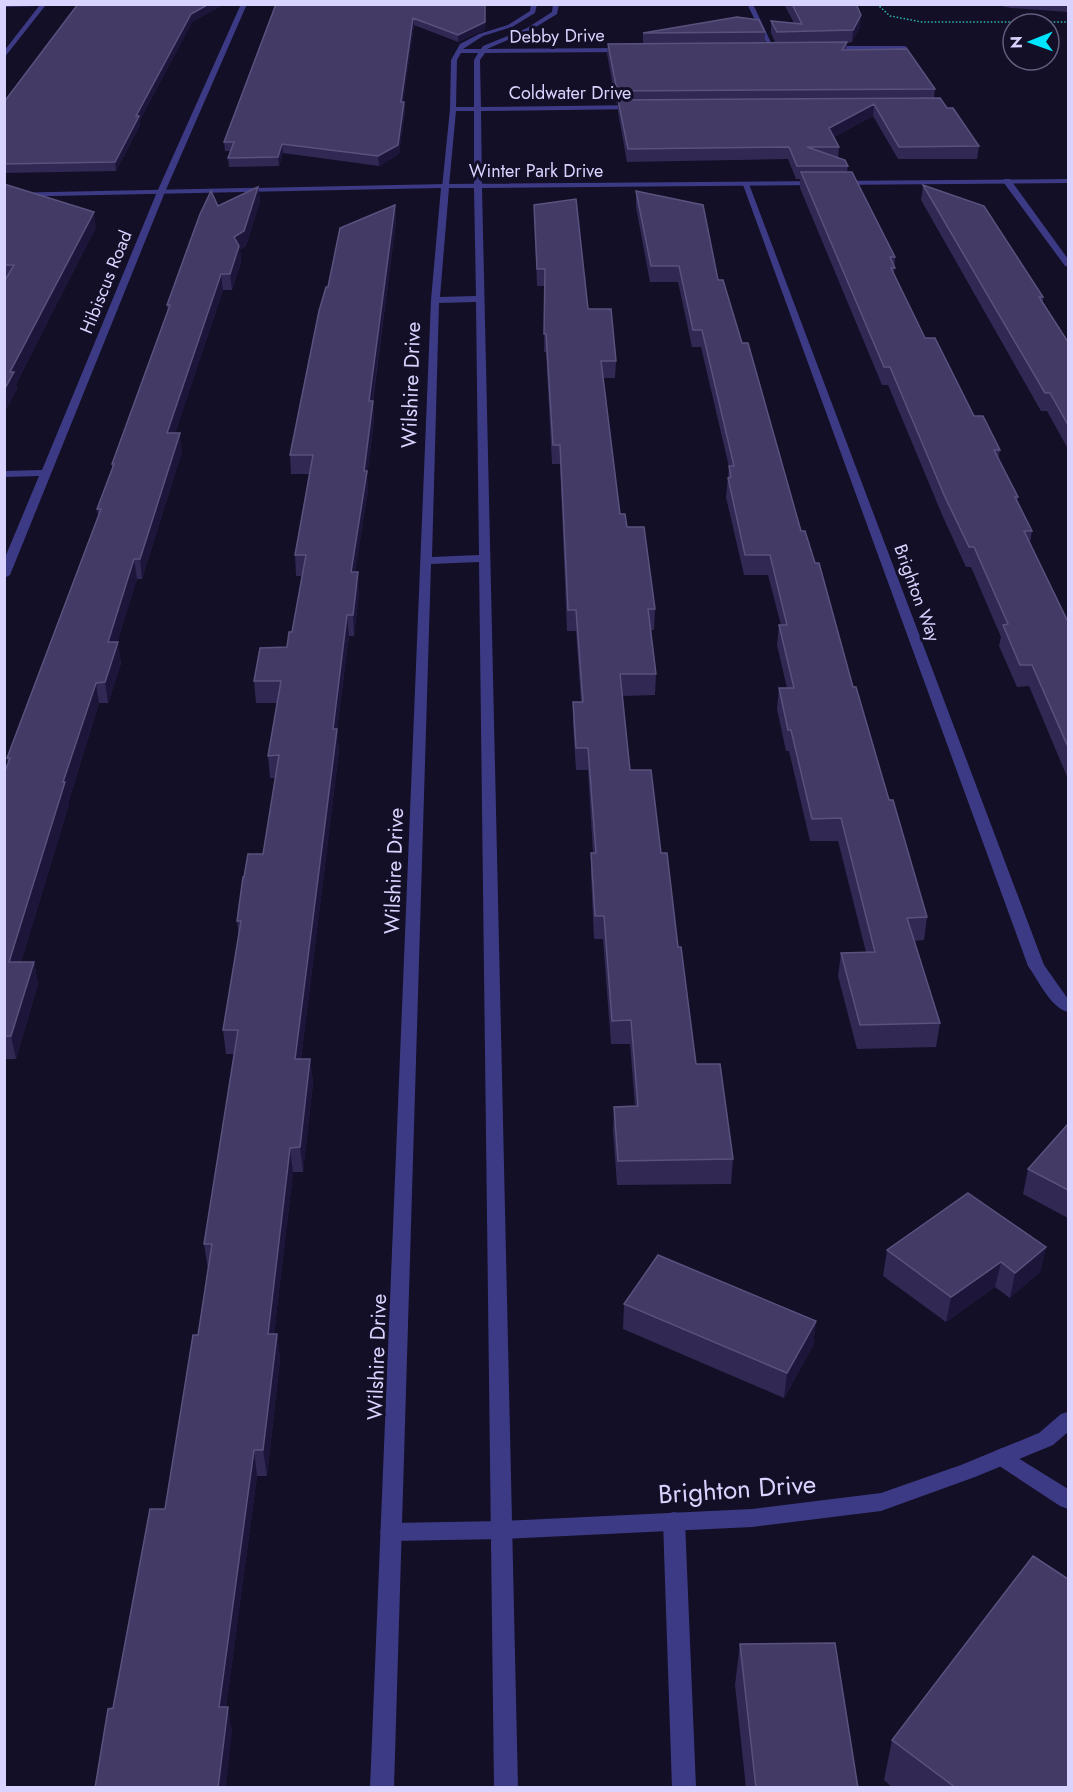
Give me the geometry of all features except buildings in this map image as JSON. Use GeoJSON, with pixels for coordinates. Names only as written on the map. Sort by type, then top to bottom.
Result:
{"type":"FeatureCollection","features":[{"type":"Feature","properties":{"kind":"street"},"geometry":{"type":"LineString","coordinates":[[4,5],[69,4]]}},
{"type":"Feature","properties":{"kind":"street","name":"Hibiscus Road"},"geometry":{"type":"LineString","coordinates":[[4,575],[160,192],[244,4]]}},
{"type":"Feature","properties":{"kind":"street"},"geometry":{"type":"LineString","coordinates":[[460,51],[462,45],[481,35],[510,26],[523,19],[533,12],[534,4]]}},
{"type":"Feature","properties":{"kind":"street"},"geometry":{"type":"LineString","coordinates":[[506,1788],[477,60],[485,47],[544,21],[555,13],[556,4]]}},
{"type":"Feature","properties":{"kind":"street"},"geometry":{"type":"LineString","coordinates":[[750,4],[772,48]]}},
{"type":"Feature","properties":{"kind":"street"},"geometry":{"type":"LineString","coordinates":[[4,56],[43,5]]}},
{"type":"Feature","properties":{"kind":"street"},"geometry":{"type":"LineString","coordinates":[[760,49],[783,48]]}},
{"type":"Feature","properties":{"kind":"street"},"geometry":{"type":"LineString","coordinates":[[816,48],[905,48]]}},
{"type":"Feature","properties":{"kind":"street","name":"Debby Drive"},"geometry":{"type":"LineString","coordinates":[[460,51],[640,50]]}},
{"type":"Feature","properties":{"kind":"street","name":"Wilshire Drive"},"geometry":{"type":"LineString","coordinates":[[382,1788],[435,300],[453,109],[454,60],[460,51]]}},
{"type":"Feature","properties":{"kind":"street","name":"Coldwater Drive"},"geometry":{"type":"LineString","coordinates":[[453,109],[644,107]]}},
{"type":"Feature","properties":{"kind":"street"},"geometry":{"type":"LineString","coordinates":[[1007,181],[1068,264]]}},
{"type":"Feature","properties":{"kind":"street","name":"Winter Park Drive"},"geometry":{"type":"LineString","coordinates":[[4,195],[445,186],[1068,181]]}},
{"type":"Feature","properties":{"kind":"street","name":"Brighton Way"},"geometry":{"type":"LineString","coordinates":[[745,184],[1036,966],[1061,1001],[1068,1007]]}},
{"type":"Feature","properties":{"kind":"street"},"geometry":{"type":"LineString","coordinates":[[435,300],[480,299]]}},
{"type":"Feature","properties":{"kind":"street"},"geometry":{"type":"LineString","coordinates":[[4,474],[45,473]]}},
{"type":"Feature","properties":{"kind":"street"},"geometry":{"type":"LineString","coordinates":[[426,561],[485,558]]}},
{"type":"Feature","properties":{"kind":"street","name":"Brighton Drive"},"geometry":{"type":"LineString","coordinates":[[391,1532],[502,1530],[752,1518],[881,1502],[1002,1457],[1046,1438],[1068,1420]]}},
{"type":"Feature","properties":{"kind":"street"},"geometry":{"type":"LineString","coordinates":[[1002,1457],[1068,1500]]}},
{"type":"Feature","properties":{"kind":"street"},"geometry":{"type":"LineString","coordinates":[[674,1521],[684,1788]]}},
{"type":"Feature","properties":{"kind":"path"},"geometry":{"type":"LineString","coordinates":[[877,4],[890,16],[922,22],[1068,22]]}}]}
